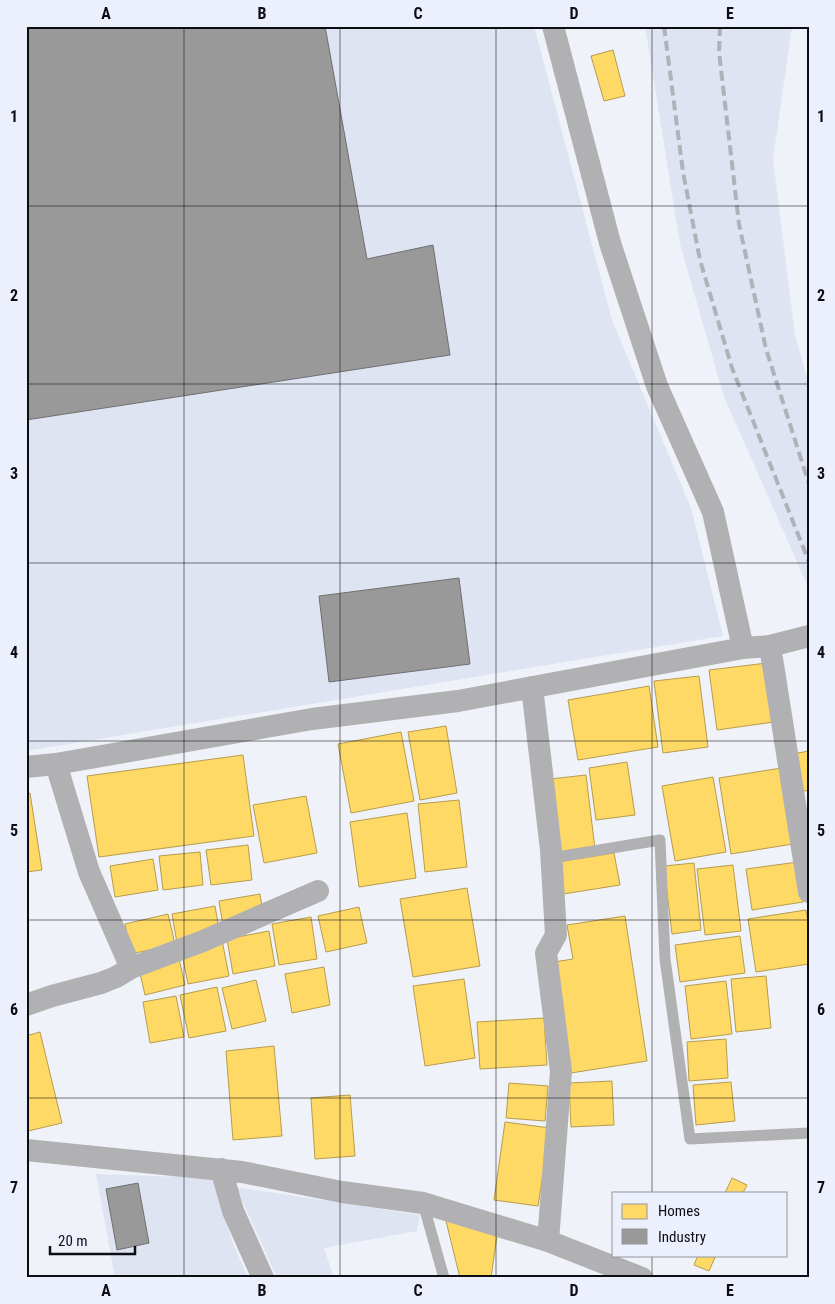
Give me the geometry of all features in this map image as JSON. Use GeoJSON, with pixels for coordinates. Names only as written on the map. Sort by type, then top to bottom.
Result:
{"type":"FeatureCollection","features":[{"type":"Feature","properties":{"kind":"street"},"geometry":{"type":"LineString","coordinates":[[553,26],[610,243],[657,386],[713,512],[743,648]]}},
{"type":"Feature","properties":{"kind":"street"},"geometry":{"type":"LineString","coordinates":[[26,767],[56,764],[312,719],[458,701],[743,648],[770,646],[809,636]]}},
{"type":"Feature","properties":{"kind":"street"},"geometry":{"type":"LineString","coordinates":[[770,646],[809,892]]}},
{"type":"Feature","properties":{"kind":"street"},"geometry":{"type":"LineString","coordinates":[[532,687],[551,858],[556,935],[546,953],[561,1071],[548,1240]]}},
{"type":"Feature","properties":{"kind":"street"},"geometry":{"type":"LineString","coordinates":[[56,764],[89,872],[130,968]]}},
{"type":"Feature","properties":{"kind":"street"},"geometry":{"type":"LineString","coordinates":[[26,1005],[101,983],[116,977],[130,968],[318,892]]}},
{"type":"Feature","properties":{"kind":"street"},"geometry":{"type":"LineString","coordinates":[[26,1150],[221,1169],[342,1192],[423,1203],[548,1240],[592,1268],[642,1278]]}},
{"type":"Feature","properties":{"kind":"street"},"geometry":{"type":"LineString","coordinates":[[221,1169],[233,1211],[263,1278]]}},
{"type":"Feature","properties":{"kind":"lane"},"geometry":{"type":"LineString","coordinates":[[551,858],[660,840],[665,959],[690,1139],[809,1133]]}},
{"type":"Feature","properties":{"kind":"lane"},"geometry":{"type":"LineString","coordinates":[[423,1203],[444,1278]]}},
{"type":"Feature","properties":{"kind":"shaded area"},"geometry":{"type":"Polygon","coordinates":[[[26,26],[534,26],[612,320],[691,508],[723,636],[26,751],[26,26]]]}},
{"type":"Feature","properties":{"kind":"shaded area"},"geometry":{"type":"Polygon","coordinates":[[[645,26],[792,26],[773,159],[795,335],[809,385],[809,589],[724,397],[680,244],[645,26]]]}},
{"type":"Feature","properties":{"kind":"shaded area"},"geometry":{"type":"Polygon","coordinates":[[[96,1174],[212,1178],[233,1243],[248,1278],[115,1278],[96,1174]]]}},
{"type":"Feature","properties":{"kind":"shaded area"},"geometry":{"type":"Polygon","coordinates":[[[236,1187],[420,1215],[417,1231],[324,1248],[334,1278],[277,1278],[236,1187]]]}},
{"type":"Feature","properties":{"kind":"building: Homes"},"geometry":{"type":"Polygon","coordinates":[[[613,50],[625,96],[604,101],[591,56],[613,50]]]}},
{"type":"Feature","properties":{"kind":"building: Homes"},"geometry":{"type":"Polygon","coordinates":[[[767,663],[774,722],[717,730],[709,670],[767,663]]]}},
{"type":"Feature","properties":{"kind":"building: Homes"},"geometry":{"type":"Polygon","coordinates":[[[699,676],[708,747],[663,753],[654,681],[699,676]]]}},
{"type":"Feature","properties":{"kind":"building: Homes"},"geometry":{"type":"Polygon","coordinates":[[[649,686],[658,747],[578,760],[568,700],[649,686]]]}},
{"type":"Feature","properties":{"kind":"building: Homes"},"geometry":{"type":"Polygon","coordinates":[[[446,726],[457,793],[420,800],[408,732],[446,726]]]}},
{"type":"Feature","properties":{"kind":"building: Homes"},"geometry":{"type":"Polygon","coordinates":[[[401,732],[414,801],[351,813],[338,744],[401,732]]]}},
{"type":"Feature","properties":{"kind":"building: Homes"},"geometry":{"type":"Polygon","coordinates":[[[809,751],[809,790],[800,792],[792,754],[809,751]]]}},
{"type":"Feature","properties":{"kind":"building: Homes"},"geometry":{"type":"Polygon","coordinates":[[[243,755],[254,836],[99,857],[87,776],[243,755]]]}},
{"type":"Feature","properties":{"kind":"building: Homes"},"geometry":{"type":"Polygon","coordinates":[[[627,762],[635,815],[596,820],[589,768],[627,762]]]}},
{"type":"Feature","properties":{"kind":"building: Homes"},"geometry":{"type":"Polygon","coordinates":[[[781,768],[793,844],[731,854],[719,778],[781,768]]]}},
{"type":"Feature","properties":{"kind":"building: Homes"},"geometry":{"type":"Polygon","coordinates":[[[586,775],[595,849],[558,853],[550,779],[586,775]]]}},
{"type":"Feature","properties":{"kind":"building: Homes"},"geometry":{"type":"Polygon","coordinates":[[[713,777],[726,852],[675,861],[662,786],[713,777]]]}},
{"type":"Feature","properties":{"kind":"building: Homes"},"geometry":{"type":"Polygon","coordinates":[[[30,793],[42,870],[26,872],[26,794],[30,793]]]}},
{"type":"Feature","properties":{"kind":"building: Homes"},"geometry":{"type":"Polygon","coordinates":[[[306,796],[317,853],[264,863],[253,805],[306,796]]]}},
{"type":"Feature","properties":{"kind":"building: Homes"},"geometry":{"type":"Polygon","coordinates":[[[459,800],[467,867],[425,872],[418,804],[459,800]]]}},
{"type":"Feature","properties":{"kind":"building: Homes"},"geometry":{"type":"Polygon","coordinates":[[[407,813],[416,878],[359,887],[350,822],[407,813]]]}},
{"type":"Feature","properties":{"kind":"building: Homes"},"geometry":{"type":"Polygon","coordinates":[[[248,845],[252,880],[211,885],[206,850],[248,845]]]}},
{"type":"Feature","properties":{"kind":"building: Homes"},"geometry":{"type":"Polygon","coordinates":[[[200,852],[203,885],[163,890],[159,856],[200,852]]]}},
{"type":"Feature","properties":{"kind":"building: Homes"},"geometry":{"type":"Polygon","coordinates":[[[614,853],[620,885],[563,894],[558,862],[614,853]]]}},
{"type":"Feature","properties":{"kind":"building: Homes"},"geometry":{"type":"Polygon","coordinates":[[[153,859],[158,890],[115,897],[110,866],[153,859]]]}},
{"type":"Feature","properties":{"kind":"building: Homes"},"geometry":{"type":"Polygon","coordinates":[[[798,862],[803,902],[752,910],[746,869],[798,862]]]}},
{"type":"Feature","properties":{"kind":"building: Homes"},"geometry":{"type":"Polygon","coordinates":[[[694,863],[701,930],[672,934],[664,866],[694,863]]]}},
{"type":"Feature","properties":{"kind":"building: Homes"},"geometry":{"type":"Polygon","coordinates":[[[733,865],[741,931],[705,935],[697,869],[733,865]]]}},
{"type":"Feature","properties":{"kind":"building: Homes"},"geometry":{"type":"Polygon","coordinates":[[[467,888],[480,966],[413,977],[400,899],[467,888]]]}},
{"type":"Feature","properties":{"kind":"building: Homes"},"geometry":{"type":"Polygon","coordinates":[[[260,894],[265,925],[224,932],[219,901],[260,894]]]}},
{"type":"Feature","properties":{"kind":"building: Homes"},"geometry":{"type":"Polygon","coordinates":[[[215,906],[220,935],[177,943],[172,914],[215,906]]]}},
{"type":"Feature","properties":{"kind":"building: Homes"},"geometry":{"type":"Polygon","coordinates":[[[359,907],[367,943],[326,952],[318,916],[359,907]]]}},
{"type":"Feature","properties":{"kind":"building: Homes"},"geometry":{"type":"Polygon","coordinates":[[[806,910],[809,927],[809,964],[756,972],[748,919],[806,910]]]}},
{"type":"Feature","properties":{"kind":"building: Homes"},"geometry":{"type":"Polygon","coordinates":[[[168,914],[175,944],[131,954],[125,924],[168,914]]]}},
{"type":"Feature","properties":{"kind":"building: Homes"},"geometry":{"type":"Polygon","coordinates":[[[625,916],[647,1061],[571,1073],[554,962],[573,959],[567,925],[625,916]]]}},
{"type":"Feature","properties":{"kind":"building: Homes"},"geometry":{"type":"Polygon","coordinates":[[[311,917],[317,959],[279,965],[272,924],[311,917]]]}},
{"type":"Feature","properties":{"kind":"building: Homes"},"geometry":{"type":"Polygon","coordinates":[[[269,931],[275,966],[233,974],[227,939],[269,931]]]}},
{"type":"Feature","properties":{"kind":"building: Homes"},"geometry":{"type":"Polygon","coordinates":[[[740,936],[745,973],[680,982],[675,945],[740,936]]]}},
{"type":"Feature","properties":{"kind":"building: Homes"},"geometry":{"type":"Polygon","coordinates":[[[222,940],[229,976],[188,984],[181,949],[222,940]]]}},
{"type":"Feature","properties":{"kind":"building: Homes"},"geometry":{"type":"Polygon","coordinates":[[[177,950],[185,985],[145,995],[137,960],[177,950]]]}},
{"type":"Feature","properties":{"kind":"building: Homes"},"geometry":{"type":"Polygon","coordinates":[[[324,967],[330,1005],[292,1013],[285,974],[324,967]]]}},
{"type":"Feature","properties":{"kind":"building: Homes"},"geometry":{"type":"Polygon","coordinates":[[[766,976],[771,1028],[736,1032],[731,979],[766,976]]]}},
{"type":"Feature","properties":{"kind":"building: Homes"},"geometry":{"type":"Polygon","coordinates":[[[464,979],[475,1058],[425,1066],[413,986],[464,979]]]}},
{"type":"Feature","properties":{"kind":"building: Homes"},"geometry":{"type":"Polygon","coordinates":[[[256,980],[266,1021],[232,1029],[222,988],[256,980]]]}},
{"type":"Feature","properties":{"kind":"building: Homes"},"geometry":{"type":"Polygon","coordinates":[[[726,981],[732,1034],[691,1039],[685,986],[726,981]]]}},
{"type":"Feature","properties":{"kind":"building: Homes"},"geometry":{"type":"Polygon","coordinates":[[[217,987],[226,1031],[189,1038],[180,995],[217,987]]]}},
{"type":"Feature","properties":{"kind":"building: Homes"},"geometry":{"type":"Polygon","coordinates":[[[176,996],[184,1037],[150,1043],[143,1002],[176,996]]]}},
{"type":"Feature","properties":{"kind":"building: Homes"},"geometry":{"type":"Polygon","coordinates":[[[544,1018],[547,1065],[480,1069],[477,1022],[544,1018]]]}},
{"type":"Feature","properties":{"kind":"building: Homes"},"geometry":{"type":"Polygon","coordinates":[[[40,1032],[62,1123],[28,1131],[26,1125],[26,1036],[40,1032]]]}},
{"type":"Feature","properties":{"kind":"building: Homes"},"geometry":{"type":"Polygon","coordinates":[[[726,1039],[728,1078],[689,1081],[687,1042],[726,1039]]]}},
{"type":"Feature","properties":{"kind":"building: Homes"},"geometry":{"type":"Polygon","coordinates":[[[274,1046],[282,1136],[233,1140],[226,1051],[274,1046]]]}},
{"type":"Feature","properties":{"kind":"building: Homes"},"geometry":{"type":"Polygon","coordinates":[[[612,1081],[614,1125],[571,1127],[569,1083],[612,1081]]]}},
{"type":"Feature","properties":{"kind":"building: Homes"},"geometry":{"type":"Polygon","coordinates":[[[731,1082],[735,1121],[696,1125],[693,1085],[731,1082]]]}},
{"type":"Feature","properties":{"kind":"building: Homes"},"geometry":{"type":"Polygon","coordinates":[[[509,1083],[548,1086],[545,1121],[506,1118],[509,1083]]]}},
{"type":"Feature","properties":{"kind":"building: Homes"},"geometry":{"type":"Polygon","coordinates":[[[350,1095],[355,1156],[315,1159],[311,1098],[350,1095]]]}},
{"type":"Feature","properties":{"kind":"building: Homes"},"geometry":{"type":"Polygon","coordinates":[[[505,1122],[550,1128],[538,1206],[494,1200],[505,1122]]]}},
{"type":"Feature","properties":{"kind":"building: Homes"},"geometry":{"type":"Polygon","coordinates":[[[732,1178],[747,1185],[744,1192],[725,1192],[732,1178]]]}},
{"type":"Feature","properties":{"kind":"building: Homes"},"geometry":{"type":"Polygon","coordinates":[[[445,1217],[497,1235],[491,1278],[460,1278],[445,1217]]]}},
{"type":"Feature","properties":{"kind":"building: Homes"},"geometry":{"type":"Polygon","coordinates":[[[698,1256],[716,1256],[709,1271],[694,1265],[698,1256]]]}},
{"type":"Feature","properties":{"kind":"building: Industry"},"geometry":{"type":"Polygon","coordinates":[[[26,26],[325,26],[367,259],[433,245],[450,355],[26,420],[26,26]]]}},
{"type":"Feature","properties":{"kind":"building: Industry"},"geometry":{"type":"Polygon","coordinates":[[[459,578],[470,664],[329,682],[319,596],[459,578]]]}},
{"type":"Feature","properties":{"kind":"building: Industry"},"geometry":{"type":"Polygon","coordinates":[[[138,1183],[149,1243],[117,1250],[106,1189],[138,1183]]]}},
{"type":"Feature","properties":{"kind":"railway"},"geometry":{"type":"LineString","coordinates":[[664,26],[683,172],[700,260],[732,368],[809,562]]}},
{"type":"Feature","properties":{"kind":"railway"},"geometry":{"type":"LineString","coordinates":[[720,26],[719,52],[739,224],[766,349],[809,484]]}}]}
